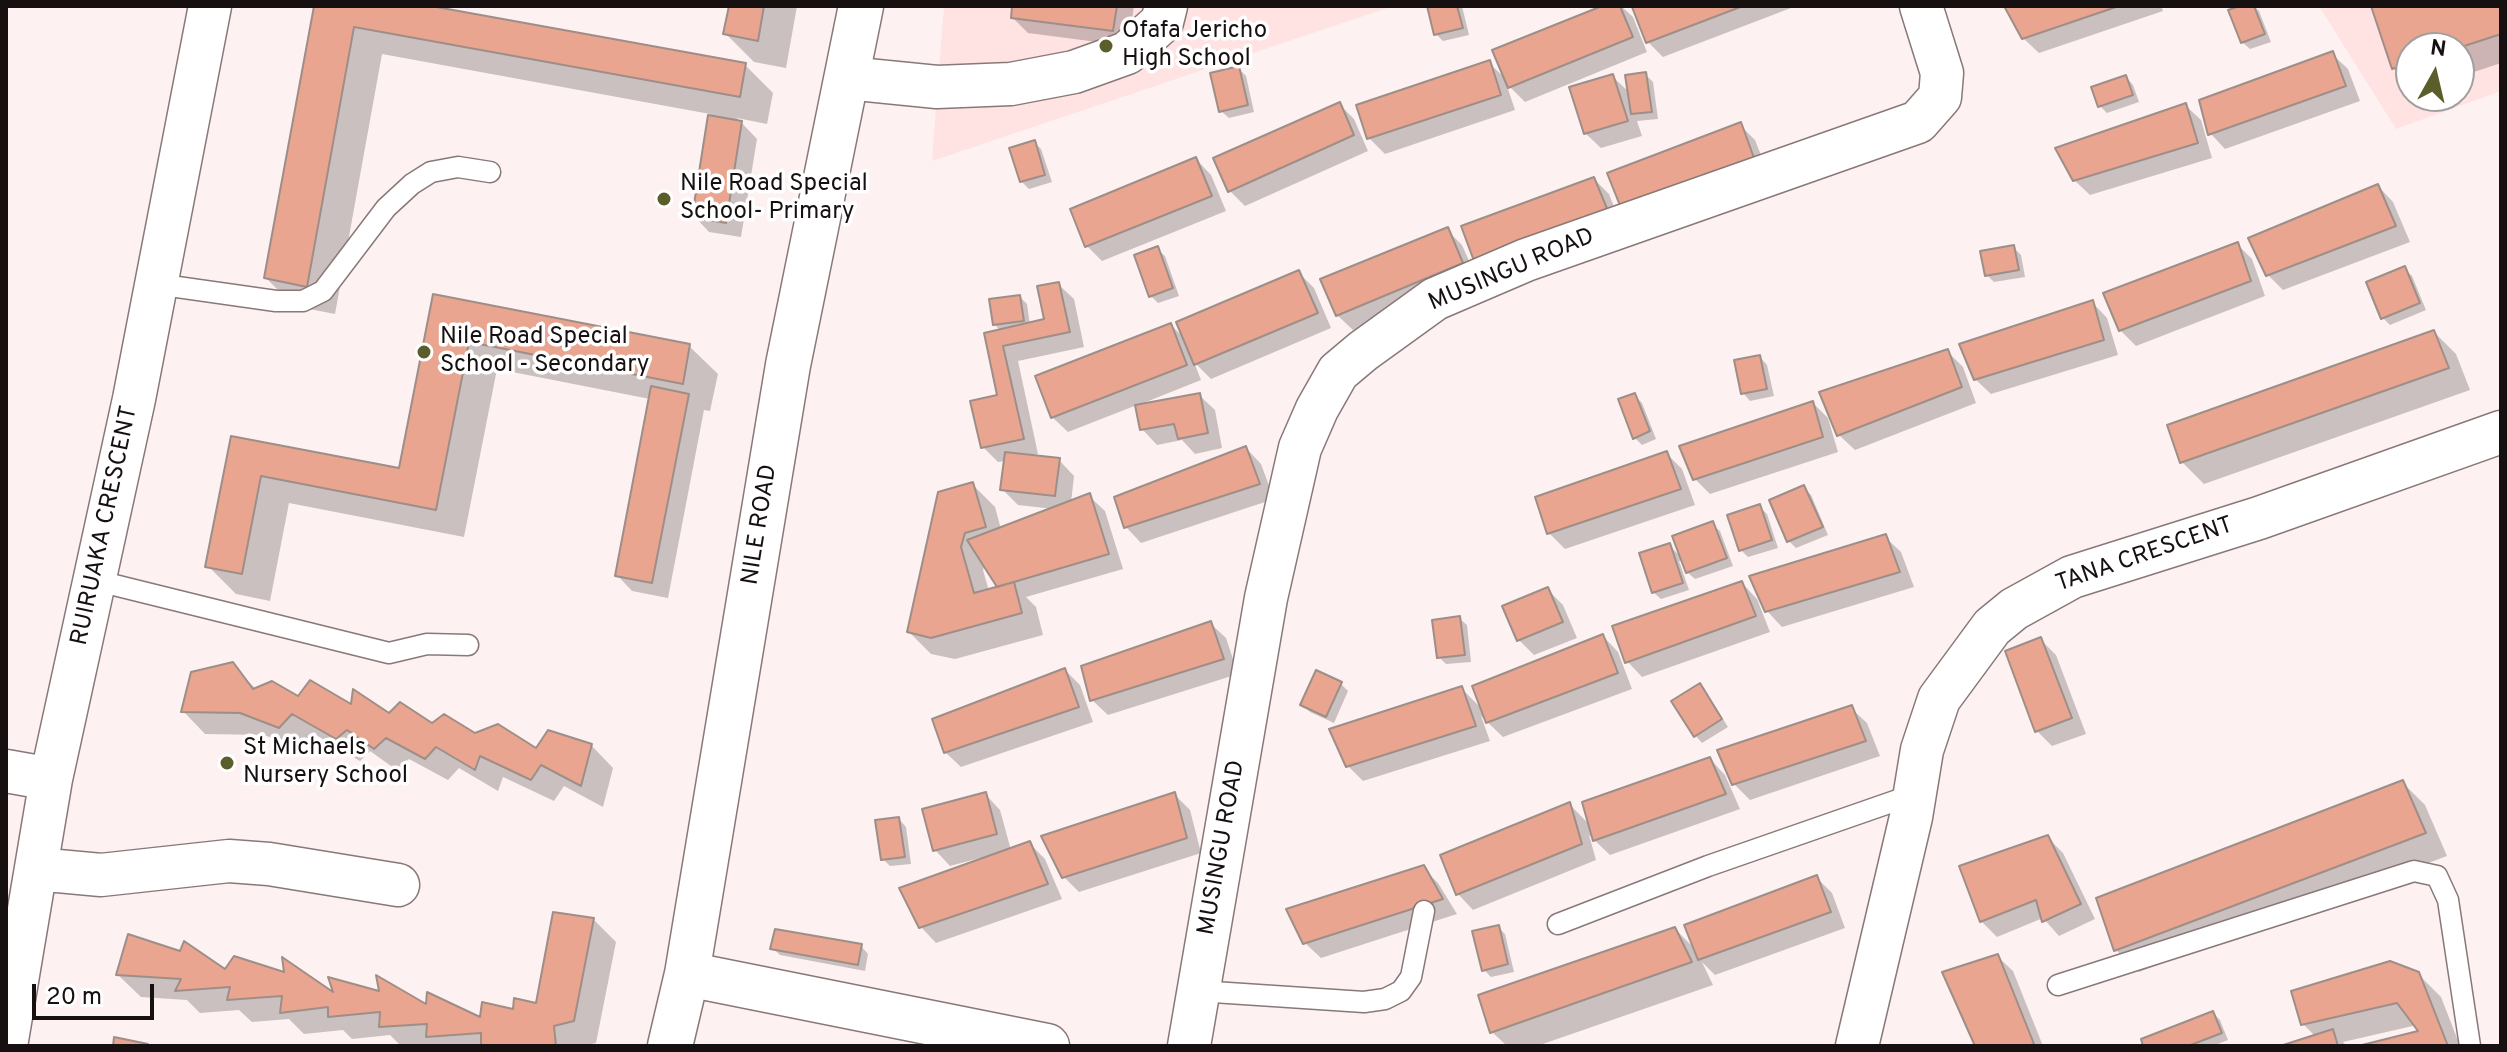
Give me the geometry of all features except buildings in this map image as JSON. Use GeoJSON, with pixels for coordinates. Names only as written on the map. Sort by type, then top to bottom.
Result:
{"type":"FeatureCollection","features":[{"type":"Feature","properties":{"kind":"street","name":"RUIRUAKA CRESCENT"},"geometry":{"type":"LineString","coordinates":[[6,1046],[51,779],[134,399],[210,6]]}},
{"type":"Feature","properties":{"kind":"street","name":"NILE ROAD"},"geometry":{"type":"LineString","coordinates":[[670,1046],[687,974],[788,365],[861,6]]}},
{"type":"Feature","properties":{"kind":"street"},"geometry":{"type":"LineString","coordinates":[[847,78],[937,87],[1011,84],[1074,72],[1127,53],[1162,22],[1166,6]]}},
{"type":"Feature","properties":{"kind":"street","name":"MUSINGU ROAD"},"geometry":{"type":"LineString","coordinates":[[1189,1046],[1266,598],[1300,448],[1338,372],[1435,299],[1448,293],[1526,260],[1918,122],[1940,97],[1942,73],[1921,6]]}},
{"type":"Feature","properties":{"kind":"street","name":"TANA CRESCENT"},"geometry":{"type":"LineString","coordinates":[[1857,1046],[1915,794],[1922,750],[1939,699],[1992,627],[2014,609],[2072,577],[2259,518],[2501,432]]}},
{"type":"Feature","properties":{"kind":"street"},"geometry":{"type":"LineString","coordinates":[[6,771],[51,779]]}},
{"type":"Feature","properties":{"kind":"street"},"geometry":{"type":"LineString","coordinates":[[36,869],[101,875],[229,861],[269,864],[398,885]]}},
{"type":"Feature","properties":{"kind":"street"},"geometry":{"type":"LineString","coordinates":[[687,974],[1047,1046]]}},
{"type":"Feature","properties":{"kind":"lane"},"geometry":{"type":"LineString","coordinates":[[156,284],[276,301],[303,301],[323,291],[386,208],[412,184],[431,172],[458,167],[490,172]]}},
{"type":"Feature","properties":{"kind":"lane"},"geometry":{"type":"LineString","coordinates":[[94,580],[389,653],[427,644],[468,645]]}},
{"type":"Feature","properties":{"kind":"lane"},"geometry":{"type":"LineString","coordinates":[[1558,924],[1708,866],[1915,794]]}},
{"type":"Feature","properties":{"kind":"lane"},"geometry":{"type":"LineString","coordinates":[[2058,985],[2414,871],[2437,876],[2448,900],[2470,1046]]}},
{"type":"Feature","properties":{"kind":"lane"},"geometry":{"type":"LineString","coordinates":[[1198,991],[1364,1002],[1385,999],[1401,991],[1411,977],[1424,911]]}},
{"type":"Feature","properties":{"kind":"shaded area","name":"Ofafa Jericho High School"},"geometry":{"type":"Polygon","coordinates":[[[944,6],[1393,6],[932,161],[944,6]]]}},
{"type":"Feature","properties":{"kind":"shaded area"},"geometry":{"type":"Polygon","coordinates":[[[2319,6],[2501,6],[2501,91],[2475,100],[2475,32],[2395,32],[2395,112],[2443,112],[2396,129],[2319,6]]]}},
{"type":"Feature","properties":{"kind":"place","name":"Ofafa Jericho High School"},"geometry":{"type":"Point","coordinates":[1106,46]}},
{"type":"Feature","properties":{"kind":"place","name":"Nile Road Special School- Primary"},"geometry":{"type":"Point","coordinates":[664,199]}},
{"type":"Feature","properties":{"kind":"place","name":"Nile Road Special School - Secondary"},"geometry":{"type":"Point","coordinates":[424,352]}},
{"type":"Feature","properties":{"kind":"place","name":"St Michaels Nursery School"},"geometry":{"type":"Point","coordinates":[227,763]}}]}
